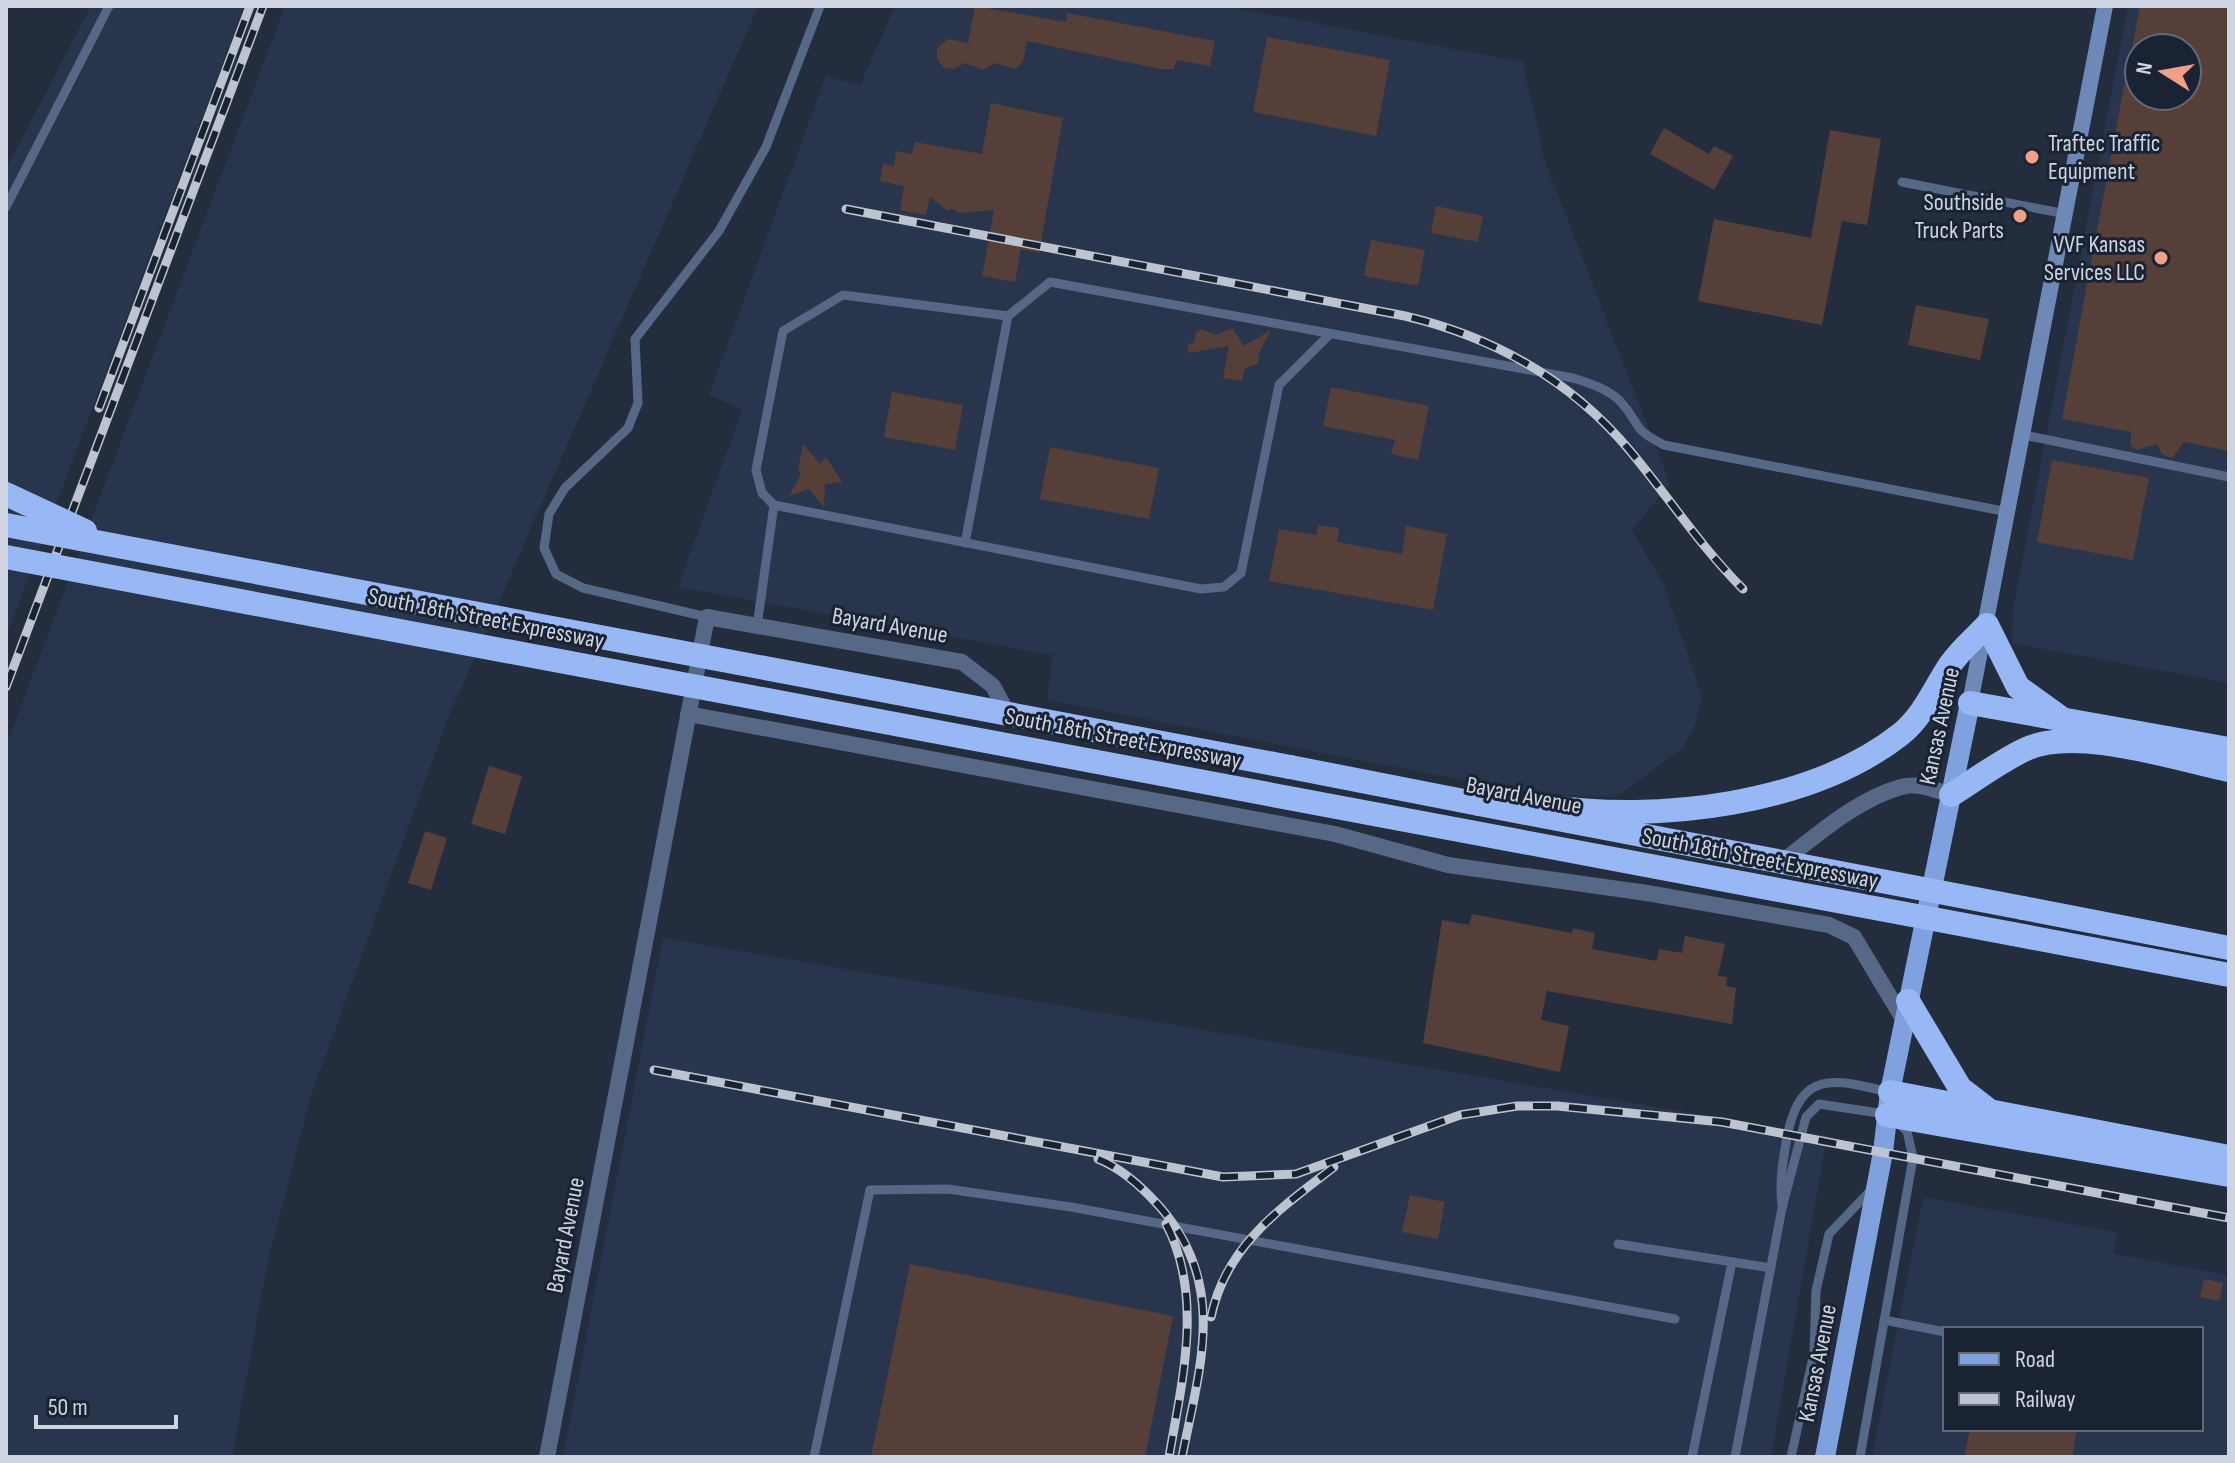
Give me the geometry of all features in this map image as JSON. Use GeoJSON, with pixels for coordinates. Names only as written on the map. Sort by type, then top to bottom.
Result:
{"type":"FeatureCollection","features":[{"type":"Feature","properties":{"kind":"highway"},"geometry":{"type":"LineString","coordinates":[[6,494],[113,545]]}},
{"type":"Feature","properties":{"kind":"highway"},"geometry":{"type":"LineString","coordinates":[[6,525],[113,545]]}},
{"type":"Feature","properties":{"kind":"highway","name":"South 18th Street Expressway"},"geometry":{"type":"LineString","coordinates":[[113,545],[2229,948]]}},
{"type":"Feature","properties":{"kind":"highway","name":"South 18th Street Expressway"},"geometry":{"type":"LineString","coordinates":[[6,557],[2229,975]]}},
{"type":"Feature","properties":{"kind":"highway"},"geometry":{"type":"LineString","coordinates":[[1479,804],[1515,802],[1609,814],[1733,802],[1831,775],[1901,733],[1929,704],[1951,664],[1987,625],[2018,687],[2061,718]]}},
{"type":"Feature","properties":{"kind":"highway"},"geometry":{"type":"LineString","coordinates":[[1970,703],[2229,749]]}},
{"type":"Feature","properties":{"kind":"highway"},"geometry":{"type":"LineString","coordinates":[[1951,795],[2026,749],[2055,743],[2088,742],[2229,770]]}},
{"type":"Feature","properties":{"kind":"highway"},"geometry":{"type":"LineString","coordinates":[[2167,936],[2209,930],[2229,932]]}},
{"type":"Feature","properties":{"kind":"highway"},"geometry":{"type":"LineString","coordinates":[[1906,1011],[1960,1088],[1988,1109]]}},
{"type":"Feature","properties":{"kind":"highway"},"geometry":{"type":"LineString","coordinates":[[1889,1103],[1988,1109],[2229,1157]]}},
{"type":"Feature","properties":{"kind":"highway"},"geometry":{"type":"LineString","coordinates":[[1889,1103],[2229,1175]]}},
{"type":"Feature","properties":{"kind":"main road","name":"Kansas Avenue"},"geometry":{"type":"LineString","coordinates":[[1825,1457],[1906,1011],[1987,625],[2105,6]]}},
{"type":"Feature","properties":{"kind":"street","name":"Bayard Avenue"},"geometry":{"type":"LineString","coordinates":[[547,1457],[707,617],[962,662],[993,686],[1009,717],[1774,868],[1859,807],[1902,786],[1951,795]]}},
{"type":"Feature","properties":{"kind":"street"},"geometry":{"type":"LineString","coordinates":[[688,714],[1335,834],[1448,865],[1647,893],[1829,925],[1854,937],[1906,1011]]}},
{"type":"Feature","properties":{"kind":"lane"},"geometry":{"type":"LineString","coordinates":[[6,207],[109,6]]}},
{"type":"Feature","properties":{"kind":"lane"},"geometry":{"type":"LineString","coordinates":[[707,617],[583,588],[556,574],[544,548],[549,514],[565,488],[628,428],[638,403],[635,339],[719,231],[766,147],[820,6]]}},
{"type":"Feature","properties":{"kind":"lane"},"geometry":{"type":"LineString","coordinates":[[1902,182],[2066,214]]}},
{"type":"Feature","properties":{"kind":"lane"},"geometry":{"type":"LineString","coordinates":[[965,543],[1008,316],[1050,282],[1597,386],[1619,400],[1638,432],[1664,445],[2009,512]]}},
{"type":"Feature","properties":{"kind":"lane"},"geometry":{"type":"LineString","coordinates":[[1008,316],[843,295],[783,331],[756,470],[762,493],[774,505],[1201,589],[1224,587],[1241,573],[1279,385],[1329,335]]}},
{"type":"Feature","properties":{"kind":"lane"},"geometry":{"type":"LineString","coordinates":[[2024,435],[2229,477]]}},
{"type":"Feature","properties":{"kind":"lane"},"geometry":{"type":"LineString","coordinates":[[757,626],[774,505]]}},
{"type":"Feature","properties":{"kind":"lane"},"geometry":{"type":"LineString","coordinates":[[1782,1208],[1779,1182],[1792,1113],[1799,1099],[1818,1084],[1835,1081],[1889,1103],[1907,1131],[1913,1158],[1860,1457]]}},
{"type":"Feature","properties":{"kind":"lane"},"geometry":{"type":"LineString","coordinates":[[1735,1457],[1782,1208],[1806,1117],[1813,1108],[1830,1104],[1889,1103]]}},
{"type":"Feature","properties":{"kind":"lane"},"geometry":{"type":"LineString","coordinates":[[1791,1457],[1814,1353],[1816,1291],[1829,1234],[1877,1184]]}},
{"type":"Feature","properties":{"kind":"lane"},"geometry":{"type":"LineString","coordinates":[[814,1457],[870,1190],[948,1189],[1071,1207],[1675,1319]]}},
{"type":"Feature","properties":{"kind":"lane"},"geometry":{"type":"LineString","coordinates":[[1618,1244],[1771,1268]]}},
{"type":"Feature","properties":{"kind":"lane"},"geometry":{"type":"LineString","coordinates":[[1692,1457],[1732,1262]]}},
{"type":"Feature","properties":{"kind":"lane"},"geometry":{"type":"LineString","coordinates":[[1884,1320],[1943,1332]]}},
{"type":"Feature","properties":{"kind":"shaded area"},"geometry":{"type":"Polygon","coordinates":[[[91,6],[244,6],[6,637],[6,169],[91,6]]]}},
{"type":"Feature","properties":{"kind":"shaded area"},"geometry":{"type":"Polygon","coordinates":[[[285,6],[758,6],[445,726],[311,1096],[268,1260],[232,1457],[6,1457],[6,746],[285,6]]]}},
{"type":"Feature","properties":{"kind":"shaded area"},"geometry":{"type":"Polygon","coordinates":[[[895,6],[1224,6],[1523,62],[1545,161],[1670,484],[1632,530],[1663,583],[1702,696],[1696,723],[1683,748],[1616,797],[1535,794],[1047,700],[1052,655],[678,587],[742,410],[709,395],[826,76],[860,86],[895,6]]]}},
{"type":"Feature","properties":{"kind":"shaded area"},"geometry":{"type":"Polygon","coordinates":[[[2128,6],[2229,6],[2229,683],[2012,643],[2013,610],[2123,32],[2123,112],[2203,112],[2203,32],[2123,32],[2128,6]]]}},
{"type":"Feature","properties":{"kind":"shaded area"},"geometry":{"type":"Polygon","coordinates":[[[663,938],[1827,1136],[1771,1457],[563,1457],[663,938]]]}},
{"type":"Feature","properties":{"kind":"shaded area"},"geometry":{"type":"Polygon","coordinates":[[[1923,1197],[2117,1232],[2114,1254],[2229,1275],[2229,1457],[1872,1457],[1923,1197]]]}},
{"type":"Feature","properties":{"kind":"building"},"geometry":{"type":"Polygon","coordinates":[[[975,6],[1066,22],[1067,13],[1215,41],[1210,66],[1176,60],[1174,69],[1160,69],[1027,41],[1023,61],[1015,69],[995,63],[983,70],[965,63],[953,69],[944,68],[937,59],[937,48],[948,39],[968,43],[975,6]]]}},
{"type":"Feature","properties":{"kind":"building","name":"VVF Kansas Services LLC"},"geometry":{"type":"Polygon","coordinates":[[[2140,6],[2229,6],[2229,451],[2184,442],[2172,458],[2162,454],[2157,444],[2137,450],[2131,446],[2131,432],[2062,419],[2123,92],[2123,112],[2203,112],[2203,32],[2135,32],[2140,6]]]}},
{"type":"Feature","properties":{"kind":"building"},"geometry":{"type":"Polygon","coordinates":[[[1267,37],[1390,60],[1376,136],[1253,112],[1267,37]]]}},
{"type":"Feature","properties":{"kind":"building"},"geometry":{"type":"Polygon","coordinates":[[[991,103],[1063,118],[1039,253],[1021,249],[1015,282],[982,276],[994,210],[959,213],[954,209],[947,210],[930,197],[926,215],[900,210],[904,186],[880,181],[883,164],[894,166],[896,151],[912,154],[915,142],[982,154],[991,103]]]}},
{"type":"Feature","properties":{"kind":"building"},"geometry":{"type":"Polygon","coordinates":[[[1664,128],[1709,154],[1714,146],[1733,156],[1714,190],[1650,154],[1664,128]]]}},
{"type":"Feature","properties":{"kind":"building"},"geometry":{"type":"Polygon","coordinates":[[[1830,130],[1881,139],[1867,225],[1842,221],[1822,325],[1698,301],[1714,219],[1811,238],[1830,130]]]}},
{"type":"Feature","properties":{"kind":"building"},"geometry":{"type":"Polygon","coordinates":[[[1436,206],[1483,216],[1478,242],[1431,233],[1436,206]]]}},
{"type":"Feature","properties":{"kind":"building"},"geometry":{"type":"Polygon","coordinates":[[[1371,240],[1425,250],[1418,286],[1364,276],[1371,240]]]}},
{"type":"Feature","properties":{"kind":"building"},"geometry":{"type":"Polygon","coordinates":[[[1916,305],[1989,319],[1980,360],[1908,345],[1916,305]]]}},
{"type":"Feature","properties":{"kind":"building"},"geometry":{"type":"Polygon","coordinates":[[[1232,328],[1244,346],[1271,330],[1259,353],[1258,364],[1245,368],[1242,381],[1223,378],[1229,346],[1189,353],[1187,345],[1194,342],[1196,333],[1201,329],[1216,335],[1232,328]]]}},
{"type":"Feature","properties":{"kind":"building"},"geometry":{"type":"Polygon","coordinates":[[[1331,387],[1429,406],[1418,460],[1391,454],[1395,440],[1323,426],[1331,387]]]}},
{"type":"Feature","properties":{"kind":"building"},"geometry":{"type":"Polygon","coordinates":[[[892,392],[963,405],[955,450],[884,437],[892,392]]]}},
{"type":"Feature","properties":{"kind":"building"},"geometry":{"type":"Polygon","coordinates":[[[803,444],[820,464],[826,457],[842,482],[825,484],[824,507],[809,489],[789,496],[801,474],[798,470],[803,444]]]}},
{"type":"Feature","properties":{"kind":"building"},"geometry":{"type":"Polygon","coordinates":[[[1050,447],[1159,468],[1149,519],[1040,499],[1050,447]]]}},
{"type":"Feature","properties":{"kind":"building"},"geometry":{"type":"Polygon","coordinates":[[[2052,460],[2149,478],[2133,560],[2037,542],[2052,460]]]}},
{"type":"Feature","properties":{"kind":"building"},"geometry":{"type":"Polygon","coordinates":[[[1318,525],[1339,528],[1337,542],[1402,554],[1406,526],[1447,534],[1433,610],[1269,581],[1279,529],[1316,535],[1318,525]]]}},
{"type":"Feature","properties":{"kind":"building"},"geometry":{"type":"Polygon","coordinates":[[[489,766],[522,776],[505,834],[471,824],[489,766]]]}},
{"type":"Feature","properties":{"kind":"building"},"geometry":{"type":"Polygon","coordinates":[[[425,831],[447,838],[431,890],[408,883],[425,831]]]}},
{"type":"Feature","properties":{"kind":"building"},"geometry":{"type":"Polygon","coordinates":[[[1472,914],[1572,933],[1573,928],[1595,933],[1592,949],[1657,961],[1659,949],[1682,953],[1685,936],[1725,944],[1718,976],[1727,977],[1726,986],[1736,988],[1732,1024],[1547,991],[1541,1020],[1569,1026],[1560,1072],[1423,1043],[1442,920],[1469,925],[1472,914]]]}},
{"type":"Feature","properties":{"kind":"building"},"geometry":{"type":"Polygon","coordinates":[[[1410,1195],[1445,1202],[1438,1239],[1402,1232],[1410,1195]]]}},
{"type":"Feature","properties":{"kind":"building"},"geometry":{"type":"Polygon","coordinates":[[[910,1264],[1173,1316],[1145,1457],[871,1457],[910,1264]]]}},
{"type":"Feature","properties":{"kind":"building"},"geometry":{"type":"Polygon","coordinates":[[[2204,1279],[2223,1283],[2219,1301],[2200,1297],[2204,1279]]]}},
{"type":"Feature","properties":{"kind":"building"},"geometry":{"type":"Polygon","coordinates":[[[1970,1431],[2077,1431],[2072,1457],[1964,1457],[1970,1431]]]}},
{"type":"Feature","properties":{"kind":"railway"},"geometry":{"type":"LineString","coordinates":[[99,408],[250,6]]}},
{"type":"Feature","properties":{"kind":"railway"},"geometry":{"type":"LineString","coordinates":[[6,687],[263,6]]}},
{"type":"Feature","properties":{"kind":"railway"},"geometry":{"type":"LineString","coordinates":[[846,209],[1405,316],[1470,336],[1529,365],[1557,383],[1608,427],[1743,589]]}},
{"type":"Feature","properties":{"kind":"railway"},"geometry":{"type":"LineString","coordinates":[[654,1070],[1223,1177],[1296,1174],[1460,1115],[1517,1106],[1557,1106],[1722,1122],[2229,1218]]}},
{"type":"Feature","properties":{"kind":"railway"},"geometry":{"type":"LineString","coordinates":[[1098,1159],[1131,1179],[1160,1207],[1181,1236],[1195,1266],[1202,1296],[1201,1358],[1182,1457]]}},
{"type":"Feature","properties":{"kind":"railway"},"geometry":{"type":"LineString","coordinates":[[1211,1317],[1218,1292],[1242,1249],[1275,1214],[1334,1167]]}},
{"type":"Feature","properties":{"kind":"railway"},"geometry":{"type":"LineString","coordinates":[[1166,1224],[1178,1252],[1187,1309],[1184,1369],[1169,1457]]}},
{"type":"Feature","properties":{"kind":"place","name":"Traftec Traffic Equipment"},"geometry":{"type":"Point","coordinates":[2032,157]}},
{"type":"Feature","properties":{"kind":"place","name":"Southside Truck Parts"},"geometry":{"type":"Point","coordinates":[2020,216]}},
{"type":"Feature","properties":{"kind":"place","name":"VVF Kansas Services LLC"},"geometry":{"type":"Point","coordinates":[2161,258]}}]}
